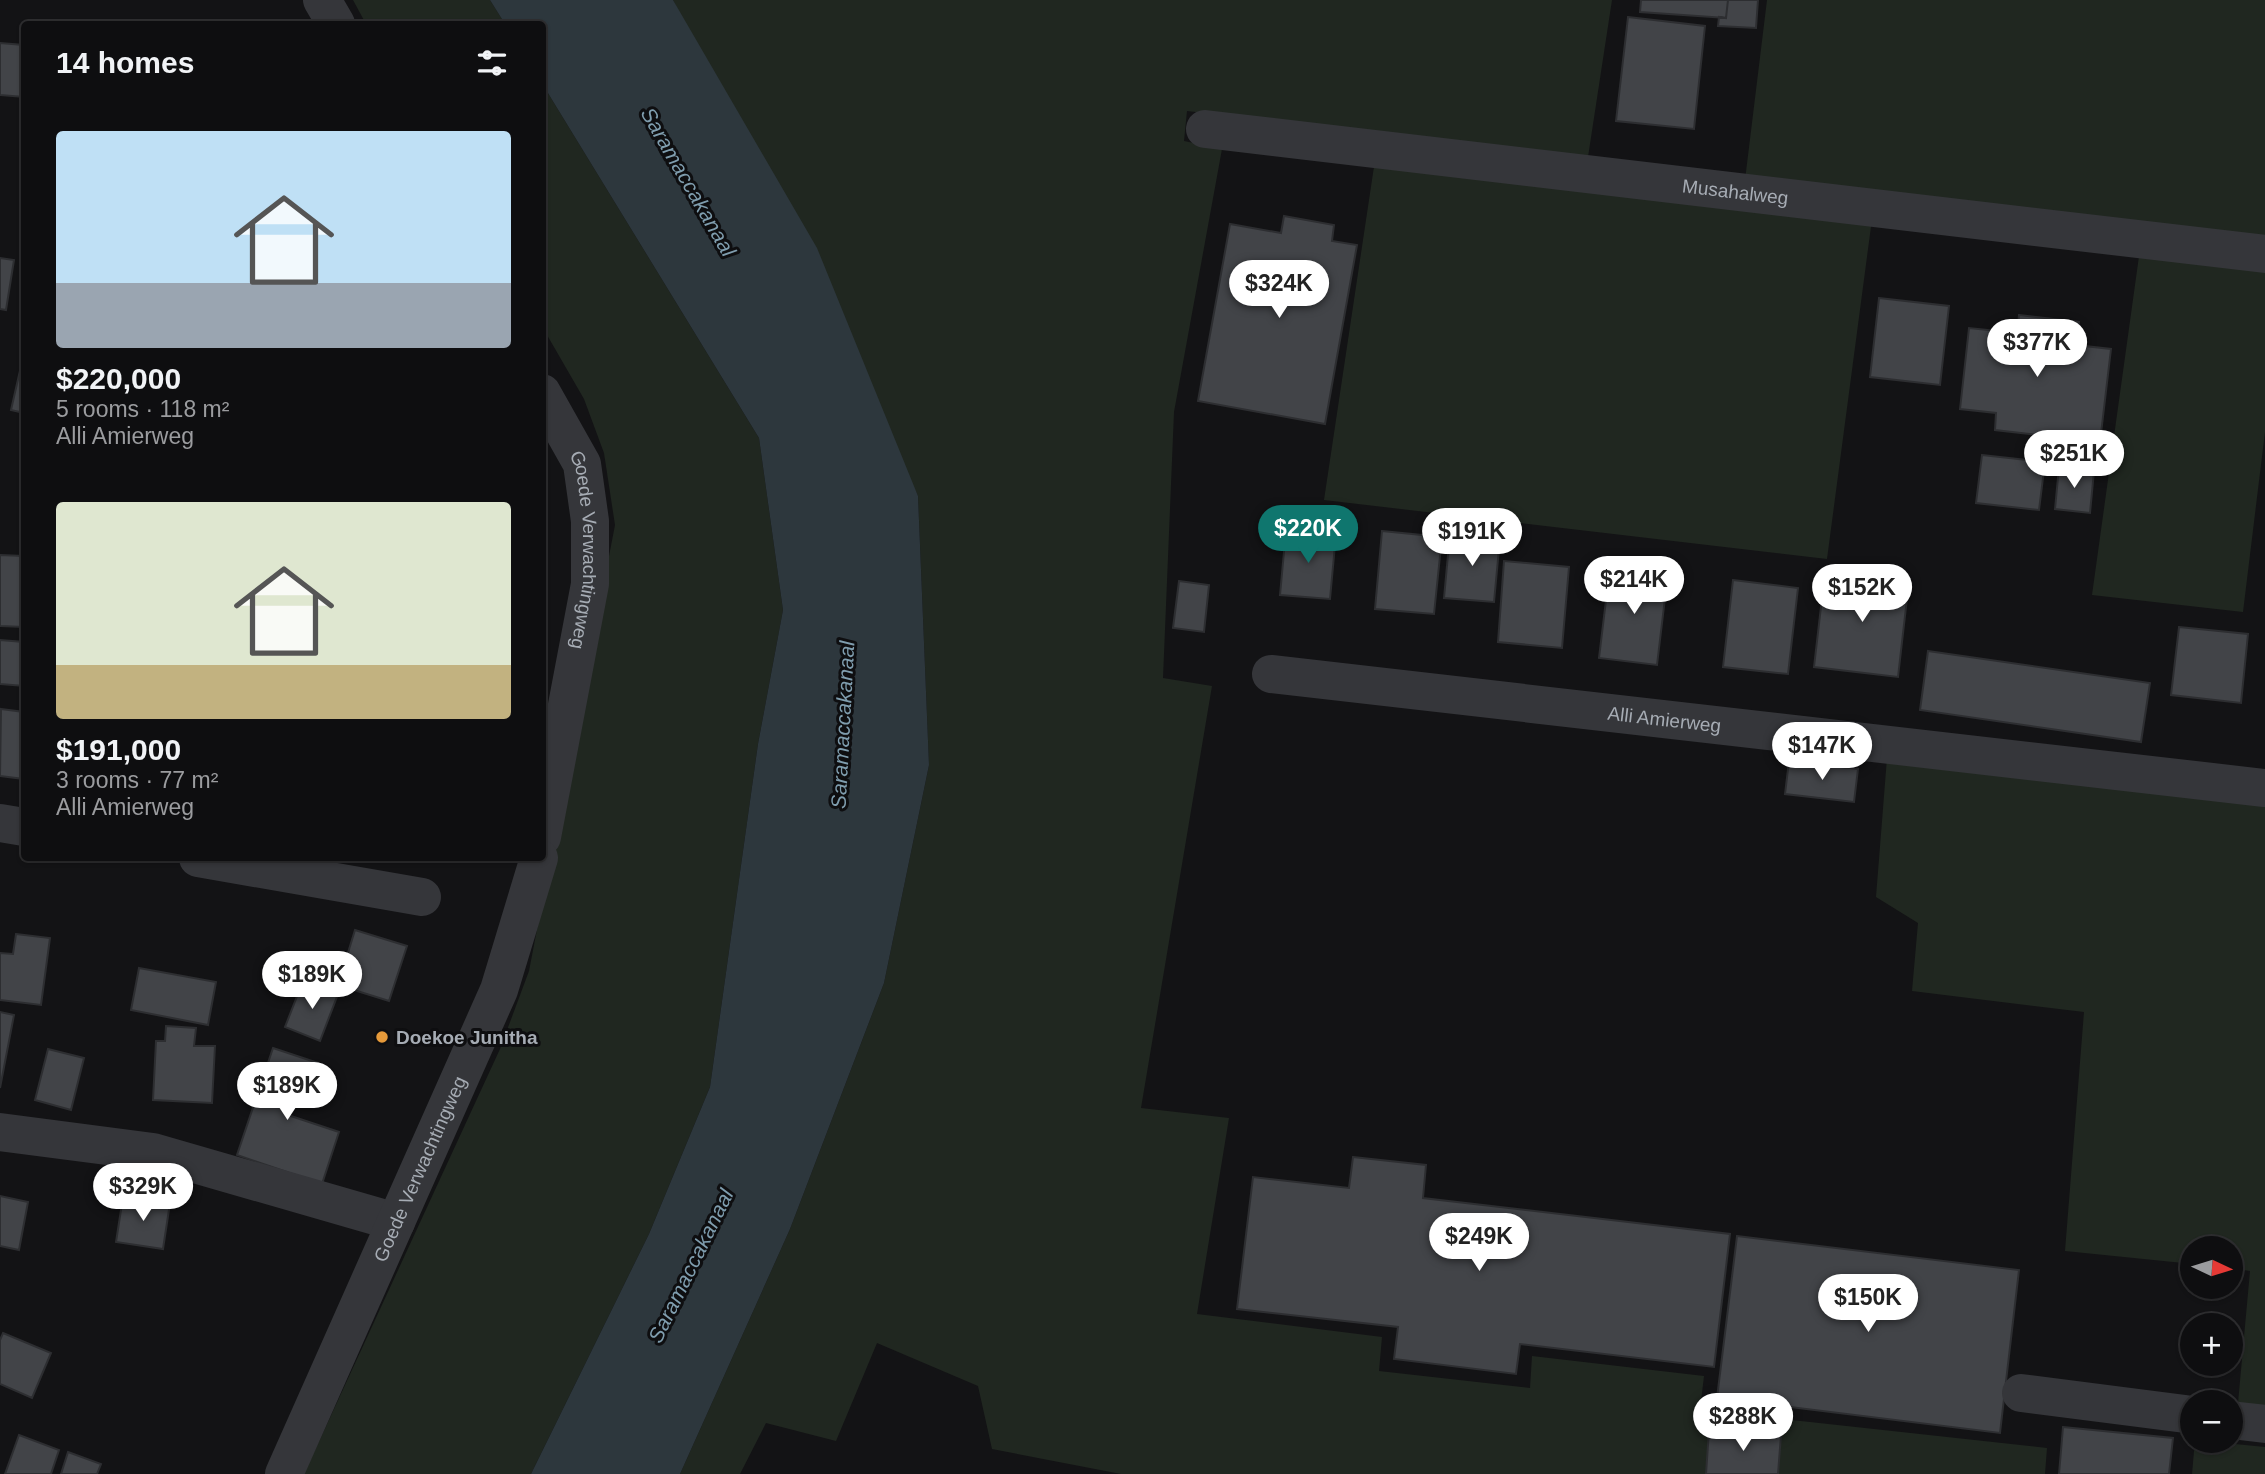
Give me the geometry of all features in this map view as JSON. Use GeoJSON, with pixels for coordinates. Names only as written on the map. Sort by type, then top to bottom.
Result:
{"type":"FeatureCollection","features":[{"type":"Feature","properties":{"kind":"street"},"geometry":{"type":"LineString","coordinates":[[322,0],[334,21]]}},
{"type":"Feature","properties":{"kind":"street","name":"Musahalweg"},"geometry":{"type":"LineString","coordinates":[[1205,129],[2265,254]]}},
{"type":"Feature","properties":{"kind":"street","name":"Goede Verwachtingweg"},"geometry":{"type":"LineString","coordinates":[[546,400],[582,464],[590,521],[590,584],[546,816]]}},
{"type":"Feature","properties":{"kind":"street","name":"Alli Amierweg"},"geometry":{"type":"LineString","coordinates":[[1271,674],[2265,788]]}},
{"type":"Feature","properties":{"kind":"street"},"geometry":{"type":"LineString","coordinates":[[0,823],[21,826]]}},
{"type":"Feature","properties":{"kind":"street"},"geometry":{"type":"LineString","coordinates":[[215,861],[422,897]]}},
{"type":"Feature","properties":{"kind":"street","name":"Goede Verwachtingweg"},"geometry":{"type":"LineString","coordinates":[[284,1474],[499,990],[538,861]]}},
{"type":"Feature","properties":{"kind":"street"},"geometry":{"type":"LineString","coordinates":[[0,1132],[153,1152],[396,1222]]}},
{"type":"Feature","properties":{"kind":"street"},"geometry":{"type":"LineString","coordinates":[[2021,1393],[2180,1413]]}},
{"type":"Feature","properties":{"kind":"street"},"geometry":{"type":"LineString","coordinates":[[2243,1421],[2265,1424]]}},
{"type":"Feature","properties":{"kind":"shaded area"},"geometry":{"type":"Polygon","coordinates":[[[353,0],[490,0],[503,21],[364,21],[353,0]]]}},
{"type":"Feature","properties":{"kind":"shaded area"},"geometry":{"type":"Polygon","coordinates":[[[673,0],[1612,0],[1588,157],[1187,111],[1184,141],[1222,149],[1174,412],[1163,678],[1212,686],[1141,1108],[1229,1118],[1197,1314],[1382,1337],[1379,1371],[1530,1388],[1532,1356],[1704,1376],[1700,1410],[2047,1448],[2045,1474],[1121,1474],[992,1449],[978,1386],[877,1343],[836,1441],[766,1423],[740,1474],[680,1474],[790,1229],[884,983],[929,765],[918,496],[673,0]]]}},
{"type":"Feature","properties":{"kind":"shaded area"},"geometry":{"type":"Polygon","coordinates":[[[1767,0],[2265,0],[2265,241],[1745,180],[1767,0]]]}},
{"type":"Feature","properties":{"kind":"shaded area"},"geometry":{"type":"Polygon","coordinates":[[[546,90],[759,438],[783,610],[758,744],[710,1087],[649,1234],[531,1474],[304,1474],[500,1049],[529,971],[615,525],[604,453],[584,399],[546,333],[546,90]]]}},
{"type":"Feature","properties":{"kind":"shaded area"},"geometry":{"type":"Polygon","coordinates":[[[1375,160],[1872,219],[1827,559],[1324,500],[1375,160]]]}},
{"type":"Feature","properties":{"kind":"shaded area"},"geometry":{"type":"Polygon","coordinates":[[[2140,249],[2265,265],[2265,432],[2243,612],[2092,595],[2140,249]]]}},
{"type":"Feature","properties":{"kind":"shaded area"},"geometry":{"type":"Polygon","coordinates":[[[1887,758],[2265,803],[2265,1406],[2243,1404],[2243,1390],[2239,1390],[2240,1376],[2243,1376],[2250,1271],[2244,1270],[2244,1236],[2180,1236],[2180,1263],[2065,1251],[2084,1012],[1912,991],[1918,923],[1876,897],[1887,758]]]}},
{"type":"Feature","properties":{"kind":"shaded area"},"geometry":{"type":"Polygon","coordinates":[[[2243,1445],[2265,1447],[2265,1474],[2192,1474],[2194,1453],[2243,1453],[2243,1445]]]}},
{"type":"Feature","properties":{"kind":"water","name":"Saramaccakanaal"},"geometry":{"type":"Polygon","coordinates":[[[490,0],[673,0],[817,248],[918,496],[929,765],[884,983],[790,1229],[680,1474],[531,1474],[649,1234],[710,1087],[758,744],[783,610],[759,438],[546,90],[546,21],[503,21],[490,0]]]}},
{"type":"Feature","properties":{"kind":"building"},"geometry":{"type":"Polygon","coordinates":[[[1641,0],[1728,0],[1726,18],[1640,12],[1641,0]]]}},
{"type":"Feature","properties":{"kind":"building"},"geometry":{"type":"Polygon","coordinates":[[[1728,0],[1758,0],[1756,28],[1718,26],[1719,17],[1726,18],[1728,0]]]}},
{"type":"Feature","properties":{"kind":"building"},"geometry":{"type":"Polygon","coordinates":[[[1628,17],[1705,26],[1694,129],[1616,121],[1628,17]]]}},
{"type":"Feature","properties":{"kind":"building"},"geometry":{"type":"Polygon","coordinates":[[[0,43],[21,45],[21,97],[0,95],[0,43]]]}},
{"type":"Feature","properties":{"kind":"building"},"geometry":{"type":"Polygon","coordinates":[[[1284,216],[1334,225],[1332,241],[1357,245],[1325,424],[1198,401],[1230,224],[1281,233],[1284,216]]]}},
{"type":"Feature","properties":{"kind":"building"},"geometry":{"type":"Polygon","coordinates":[[[0,258],[14,260],[6,310],[0,309],[0,258]]]}},
{"type":"Feature","properties":{"kind":"building"},"geometry":{"type":"Polygon","coordinates":[[[1879,298],[1949,306],[1940,385],[1870,377],[1879,298]]]}},
{"type":"Feature","properties":{"kind":"building"},"geometry":{"type":"Polygon","coordinates":[[[2019,315],[2079,322],[2076,345],[2111,349],[2100,442],[1995,430],[1996,413],[1960,409],[1969,328],[2017,333],[2019,315]]]}},
{"type":"Feature","properties":{"kind":"building"},"geometry":{"type":"Polygon","coordinates":[[[21,366],[21,412],[11,410],[21,366]]]}},
{"type":"Feature","properties":{"kind":"building"},"geometry":{"type":"Polygon","coordinates":[[[1982,455],[2045,462],[2039,510],[1976,503],[1982,455]]]}},
{"type":"Feature","properties":{"kind":"building"},"geometry":{"type":"Polygon","coordinates":[[[2059,467],[2094,471],[2090,513],[2055,509],[2059,467]]]}},
{"type":"Feature","properties":{"kind":"building"},"geometry":{"type":"Polygon","coordinates":[[[1286,530],[1336,534],[1330,599],[1280,595],[1286,530]]]}},
{"type":"Feature","properties":{"kind":"building"},"geometry":{"type":"Polygon","coordinates":[[[1382,531],[1442,537],[1434,614],[1375,609],[1382,531]]]}},
{"type":"Feature","properties":{"kind":"building"},"geometry":{"type":"Polygon","coordinates":[[[1450,533],[1500,538],[1494,602],[1444,598],[1450,533]]]}},
{"type":"Feature","properties":{"kind":"building"},"geometry":{"type":"Polygon","coordinates":[[[0,555],[21,556],[21,627],[0,626],[0,555]]]}},
{"type":"Feature","properties":{"kind":"building"},"geometry":{"type":"Polygon","coordinates":[[[1504,561],[1569,567],[1562,648],[1498,642],[1504,561]]]}},
{"type":"Feature","properties":{"kind":"building"},"geometry":{"type":"Polygon","coordinates":[[[1610,567],[1668,573],[1657,665],[1599,658],[1610,567]]]}},
{"type":"Feature","properties":{"kind":"building"},"geometry":{"type":"Polygon","coordinates":[[[1825,572],[1909,581],[1898,677],[1814,667],[1825,572]]]}},
{"type":"Feature","properties":{"kind":"building"},"geometry":{"type":"Polygon","coordinates":[[[1733,580],[1798,588],[1788,674],[1723,667],[1733,580]]]}},
{"type":"Feature","properties":{"kind":"building"},"geometry":{"type":"Polygon","coordinates":[[[1179,581],[1209,585],[1204,632],[1173,628],[1179,581]]]}},
{"type":"Feature","properties":{"kind":"building"},"geometry":{"type":"Polygon","coordinates":[[[2179,627],[2248,634],[2241,703],[2171,695],[2179,627]]]}},
{"type":"Feature","properties":{"kind":"building"},"geometry":{"type":"Polygon","coordinates":[[[0,640],[21,642],[21,686],[0,684],[0,640]]]}},
{"type":"Feature","properties":{"kind":"building"},"geometry":{"type":"Polygon","coordinates":[[[1928,651],[2150,683],[2141,742],[1920,710],[1928,651]]]}},
{"type":"Feature","properties":{"kind":"building"},"geometry":{"type":"Polygon","coordinates":[[[1,709],[21,712],[21,779],[0,776],[1,709]]]}},
{"type":"Feature","properties":{"kind":"building"},"geometry":{"type":"Polygon","coordinates":[[[1789,761],[1858,769],[1854,802],[1785,794],[1789,761]]]}},
{"type":"Feature","properties":{"kind":"building"},"geometry":{"type":"Polygon","coordinates":[[[355,930],[407,946],[389,1001],[338,985],[355,930]]]}},
{"type":"Feature","properties":{"kind":"building"},"geometry":{"type":"Polygon","coordinates":[[[16,934],[50,938],[41,1005],[0,1000],[0,953],[13,954],[16,934]]]}},
{"type":"Feature","properties":{"kind":"building"},"geometry":{"type":"Polygon","coordinates":[[[139,968],[216,982],[208,1025],[131,1010],[139,968]]]}},
{"type":"Feature","properties":{"kind":"building"},"geometry":{"type":"Polygon","coordinates":[[[303,981],[338,994],[320,1041],[285,1027],[303,981]]]}},
{"type":"Feature","properties":{"kind":"building"},"geometry":{"type":"Polygon","coordinates":[[[0,1012],[14,1015],[0,1088],[0,1012]]]}},
{"type":"Feature","properties":{"kind":"building"},"geometry":{"type":"Polygon","coordinates":[[[166,1026],[196,1028],[194,1046],[215,1046],[212,1103],[153,1100],[156,1041],[165,1041],[166,1026]]]}},
{"type":"Feature","properties":{"kind":"building"},"geometry":{"type":"Polygon","coordinates":[[[273,1048],[318,1063],[304,1105],[290,1100],[285,1114],[339,1132],[322,1184],[237,1155],[273,1048]]]}},
{"type":"Feature","properties":{"kind":"building"},"geometry":{"type":"Polygon","coordinates":[[[48,1049],[84,1058],[71,1110],[35,1100],[48,1049]]]}},
{"type":"Feature","properties":{"kind":"building"},"geometry":{"type":"Polygon","coordinates":[[[1353,1157],[1426,1165],[1423,1198],[1730,1234],[1714,1367],[1520,1344],[1516,1374],[1394,1359],[1398,1327],[1237,1309],[1253,1177],[1349,1188],[1353,1157]]]}},
{"type":"Feature","properties":{"kind":"building"},"geometry":{"type":"Polygon","coordinates":[[[0,1196],[28,1202],[19,1250],[0,1246],[0,1196]]]}},
{"type":"Feature","properties":{"kind":"building"},"geometry":{"type":"Polygon","coordinates":[[[123,1197],[170,1203],[163,1249],[116,1242],[123,1197]]]}},
{"type":"Feature","properties":{"kind":"building"},"geometry":{"type":"Polygon","coordinates":[[[1737,1236],[2019,1270],[2000,1433],[1717,1398],[1737,1236]]]}},
{"type":"Feature","properties":{"kind":"building"},"geometry":{"type":"Polygon","coordinates":[[[3,1333],[51,1353],[32,1398],[0,1384],[0,1340],[3,1333]]]}},
{"type":"Feature","properties":{"kind":"building"},"geometry":{"type":"Polygon","coordinates":[[[2063,1427],[2173,1438],[2169,1474],[2059,1474],[2063,1427]]]}},
{"type":"Feature","properties":{"kind":"building"},"geometry":{"type":"Polygon","coordinates":[[[1709,1430],[1781,1435],[1778,1474],[1706,1474],[1709,1430]]]}},
{"type":"Feature","properties":{"kind":"building"},"geometry":{"type":"Polygon","coordinates":[[[19,1435],[59,1450],[51,1474],[5,1474],[19,1435]]]}},
{"type":"Feature","properties":{"kind":"building"},"geometry":{"type":"Polygon","coordinates":[[[68,1452],[101,1464],[97,1474],[61,1474],[68,1452]]]}},
{"type":"Feature","properties":{"kind":"place","name":"Doekoe Junitha"},"geometry":{"type":"Point","coordinates":[382,1037]}}]}
